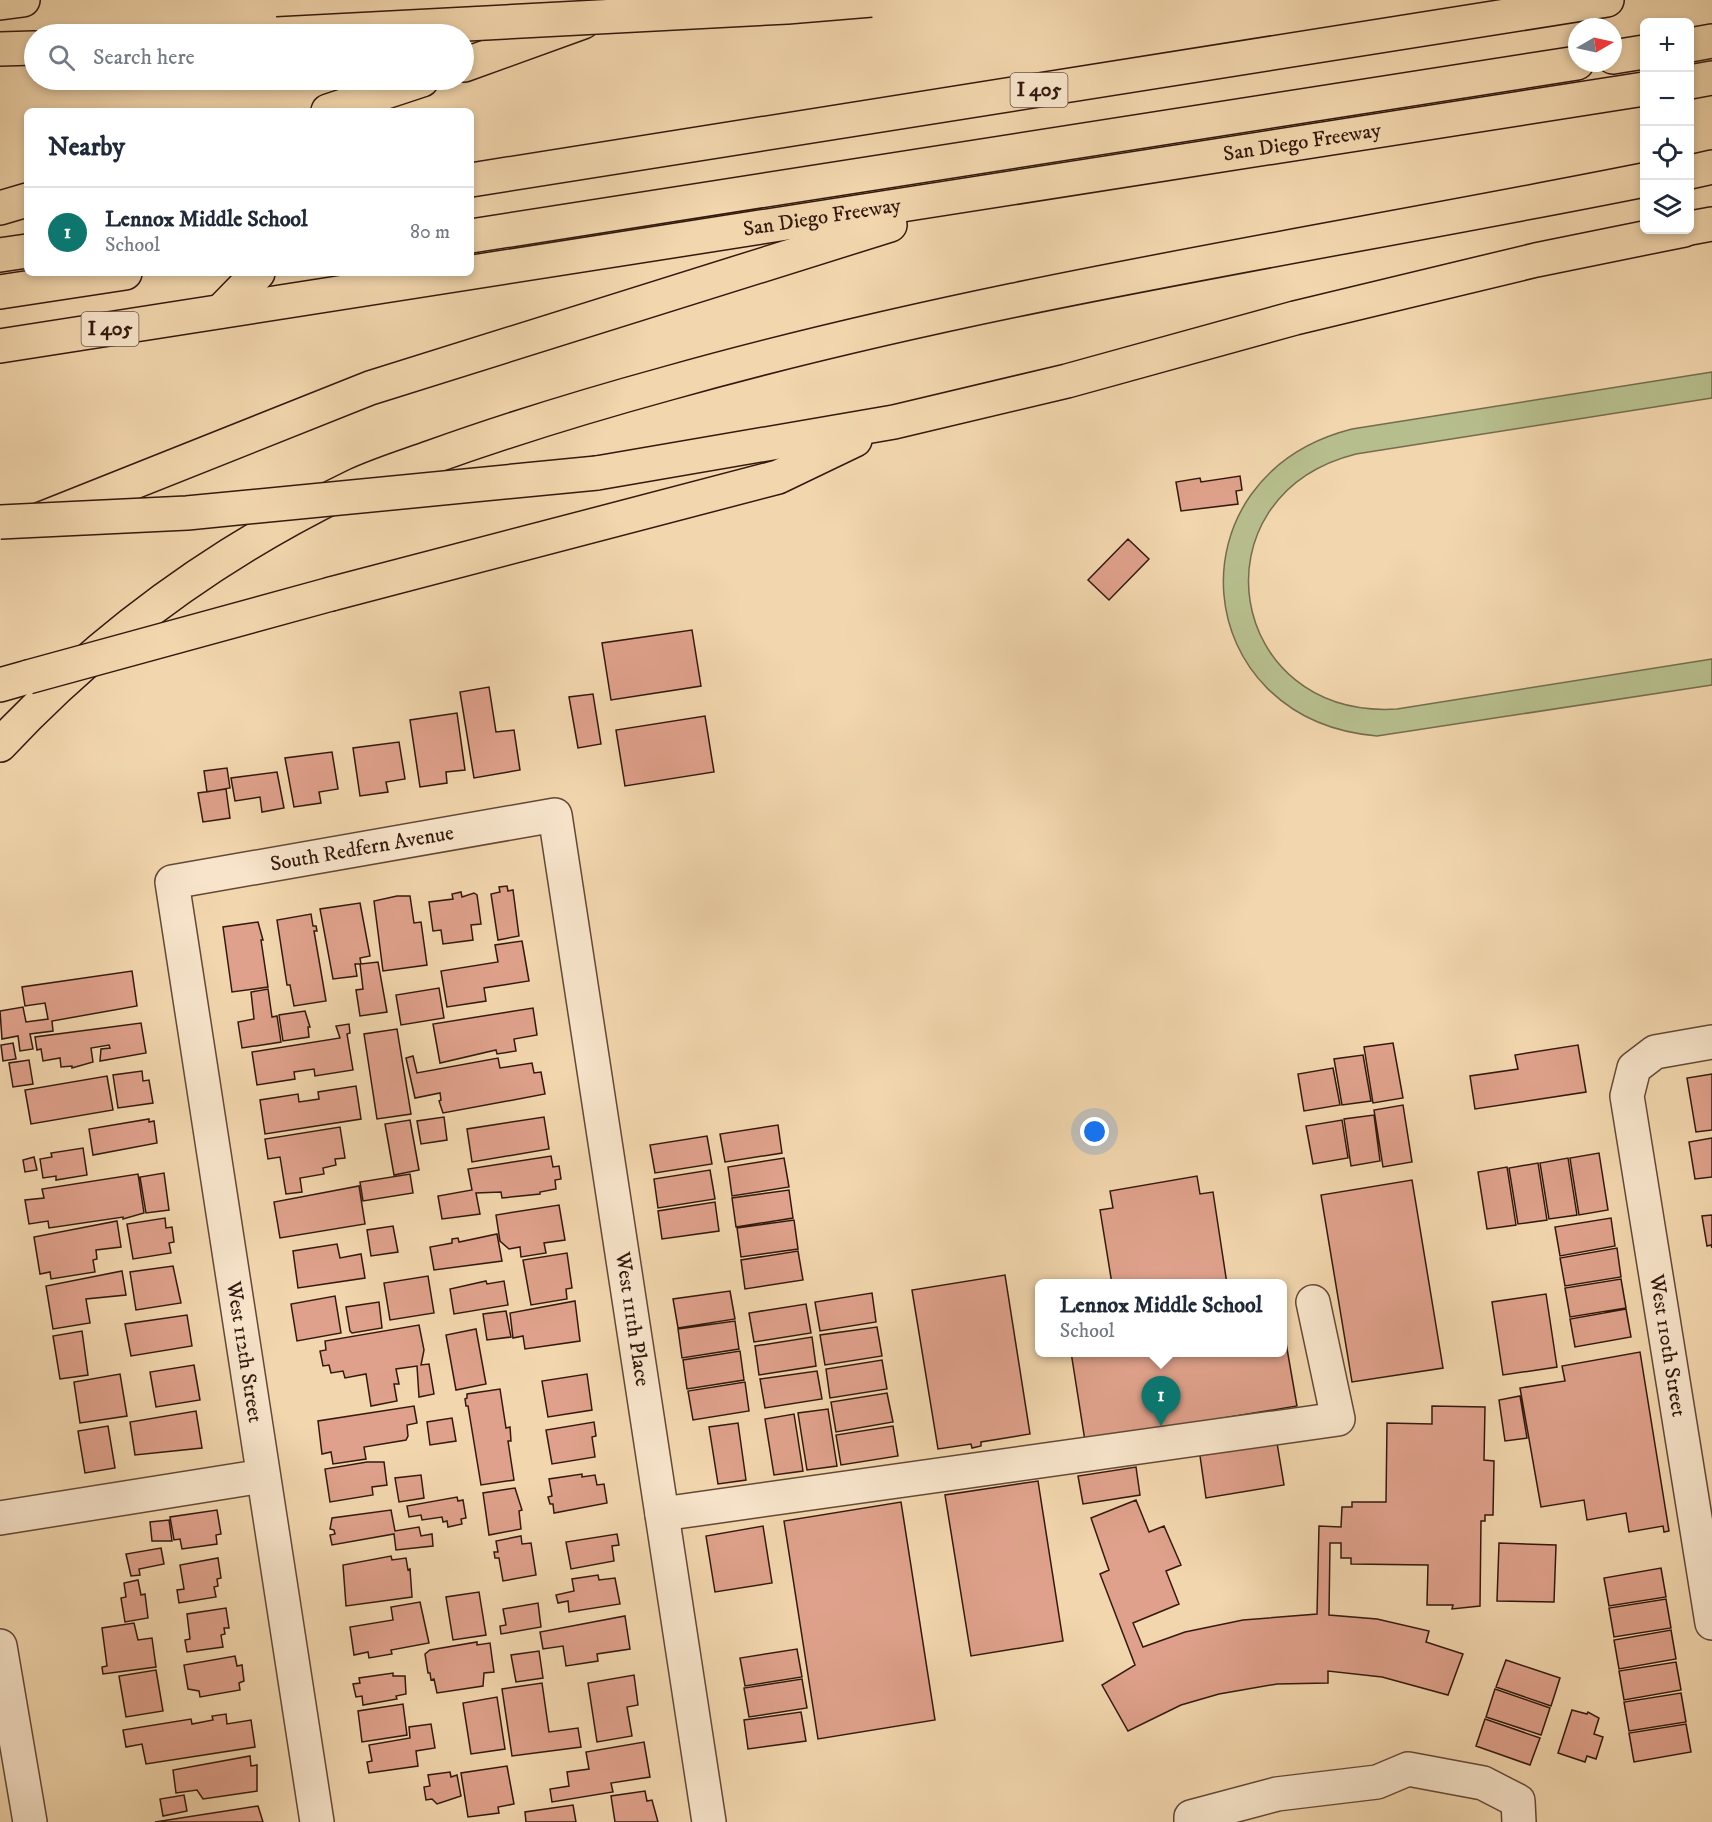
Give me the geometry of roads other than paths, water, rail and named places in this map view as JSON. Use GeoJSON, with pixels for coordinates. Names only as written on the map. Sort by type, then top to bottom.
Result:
{"type":"FeatureCollection","features":[{"type":"Feature","properties":{"kind":"highway"},"geometry":{"type":"LineString","coordinates":[[0,3],[23,0]]}},
{"type":"Feature","properties":{"kind":"highway"},"geometry":{"type":"LineString","coordinates":[[474,61],[644,0]]}},
{"type":"Feature","properties":{"kind":"highway"},"geometry":{"type":"LineString","coordinates":[[466,24],[787,7],[871,0]]}},
{"type":"Feature","properties":{"kind":"highway","name":"I 405"},"geometry":{"type":"LineString","coordinates":[[474,180],[1607,0]]}},
{"type":"Feature","properties":{"kind":"highway"},"geometry":{"type":"LineString","coordinates":[[1694,44],[1712,41]]}},
{"type":"Feature","properties":{"kind":"highway"},"geometry":{"type":"LineString","coordinates":[[0,49],[24,48]]}},
{"type":"Feature","properties":{"kind":"highway"},"geometry":{"type":"LineString","coordinates":[[1622,56],[1640,53]]}},
{"type":"Feature","properties":{"kind":"highway"},"geometry":{"type":"LineString","coordinates":[[474,236],[1568,64]]}},
{"type":"Feature","properties":{"kind":"highway"},"geometry":{"type":"LineString","coordinates":[[1694,81],[1712,78]]}},
{"type":"Feature","properties":{"kind":"highway"},"geometry":{"type":"LineString","coordinates":[[337,108],[392,90]]}},
{"type":"Feature","properties":{"kind":"highway","name":"San Diego Freeway"},"geometry":{"type":"LineString","coordinates":[[474,272],[988,194],[1640,90]]}},
{"type":"Feature","properties":{"kind":"highway"},"geometry":{"type":"LineString","coordinates":[[1694,170],[1712,167]]}},
{"type":"Feature","properties":{"kind":"highway"},"geometry":{"type":"LineString","coordinates":[[0,745],[77,668],[162,600],[224,556],[360,483],[472,443],[644,390],[776,353],[858,334],[1023,299],[1640,181]]}},
{"type":"Feature","properties":{"kind":"highway"},"geometry":{"type":"LineString","coordinates":[[0,535],[370,388],[988,194]]}},
{"type":"Feature","properties":{"kind":"highway"},"geometry":{"type":"LineString","coordinates":[[0,208],[24,201]]}},
{"type":"Feature","properties":{"kind":"highway"},"geometry":{"type":"LineString","coordinates":[[1694,227],[1712,224]]}},
{"type":"Feature","properties":{"kind":"highway"},"geometry":{"type":"LineString","coordinates":[[0,522],[187,513],[597,473],[894,422],[1067,381],[1329,310],[1536,260],[1664,234]]}},
{"type":"Feature","properties":{"kind":"highway"},"geometry":{"type":"LineString","coordinates":[[0,255],[24,251]]}},
{"type":"Feature","properties":{"kind":"highway"},"geometry":{"type":"LineString","coordinates":[[0,292],[105,276]]}},
{"type":"Feature","properties":{"kind":"highway"},"geometry":{"type":"LineString","coordinates":[[221,311],[255,276]]}},
{"type":"Feature","properties":{"kind":"highway","name":"San Diego Freeway"},"geometry":{"type":"LineString","coordinates":[[0,346],[450,276]]}},
{"type":"Feature","properties":{"kind":"highway"},"geometry":{"type":"LineString","coordinates":[[0,684],[331,594],[778,477],[894,422]]}},
{"type":"Feature","properties":{"kind":"street","name":"South Redfern Avenue"},"geometry":{"type":"LineString","coordinates":[[172,882],[555,815]]}},
{"type":"Feature","properties":{"kind":"street","name":"West 111th Place"},"geometry":{"type":"LineString","coordinates":[[555,815],[710,1822]]}},
{"type":"Feature","properties":{"kind":"street","name":"West 112th Street"},"geometry":{"type":"LineString","coordinates":[[172,882],[317,1822]]}},
{"type":"Feature","properties":{"kind":"street","name":"West 110th Street"},"geometry":{"type":"LineString","coordinates":[[1712,1042],[1655,1052],[1634,1068],[1627,1096],[1712,1623]]}},
{"type":"Feature","properties":{"kind":"street"},"geometry":{"type":"LineString","coordinates":[[662,1514],[1338,1419],[1313,1302]]}},
{"type":"Feature","properties":{"kind":"street"},"geometry":{"type":"LineString","coordinates":[[0,1518],[263,1476]]}},
{"type":"Feature","properties":{"kind":"street"},"geometry":{"type":"LineString","coordinates":[[0,1646],[30,1822]]}},
{"type":"Feature","properties":{"kind":"street"},"geometry":{"type":"LineString","coordinates":[[1191,1822],[1191,1817],[1277,1794],[1377,1782],[1408,1769],[1483,1783],[1518,1801],[1519,1822]]}},
{"type":"Feature","properties":{"kind":"place","name":"Lennox Middle School"},"geometry":{"type":"Point","coordinates":[1161,1426]}}]}
